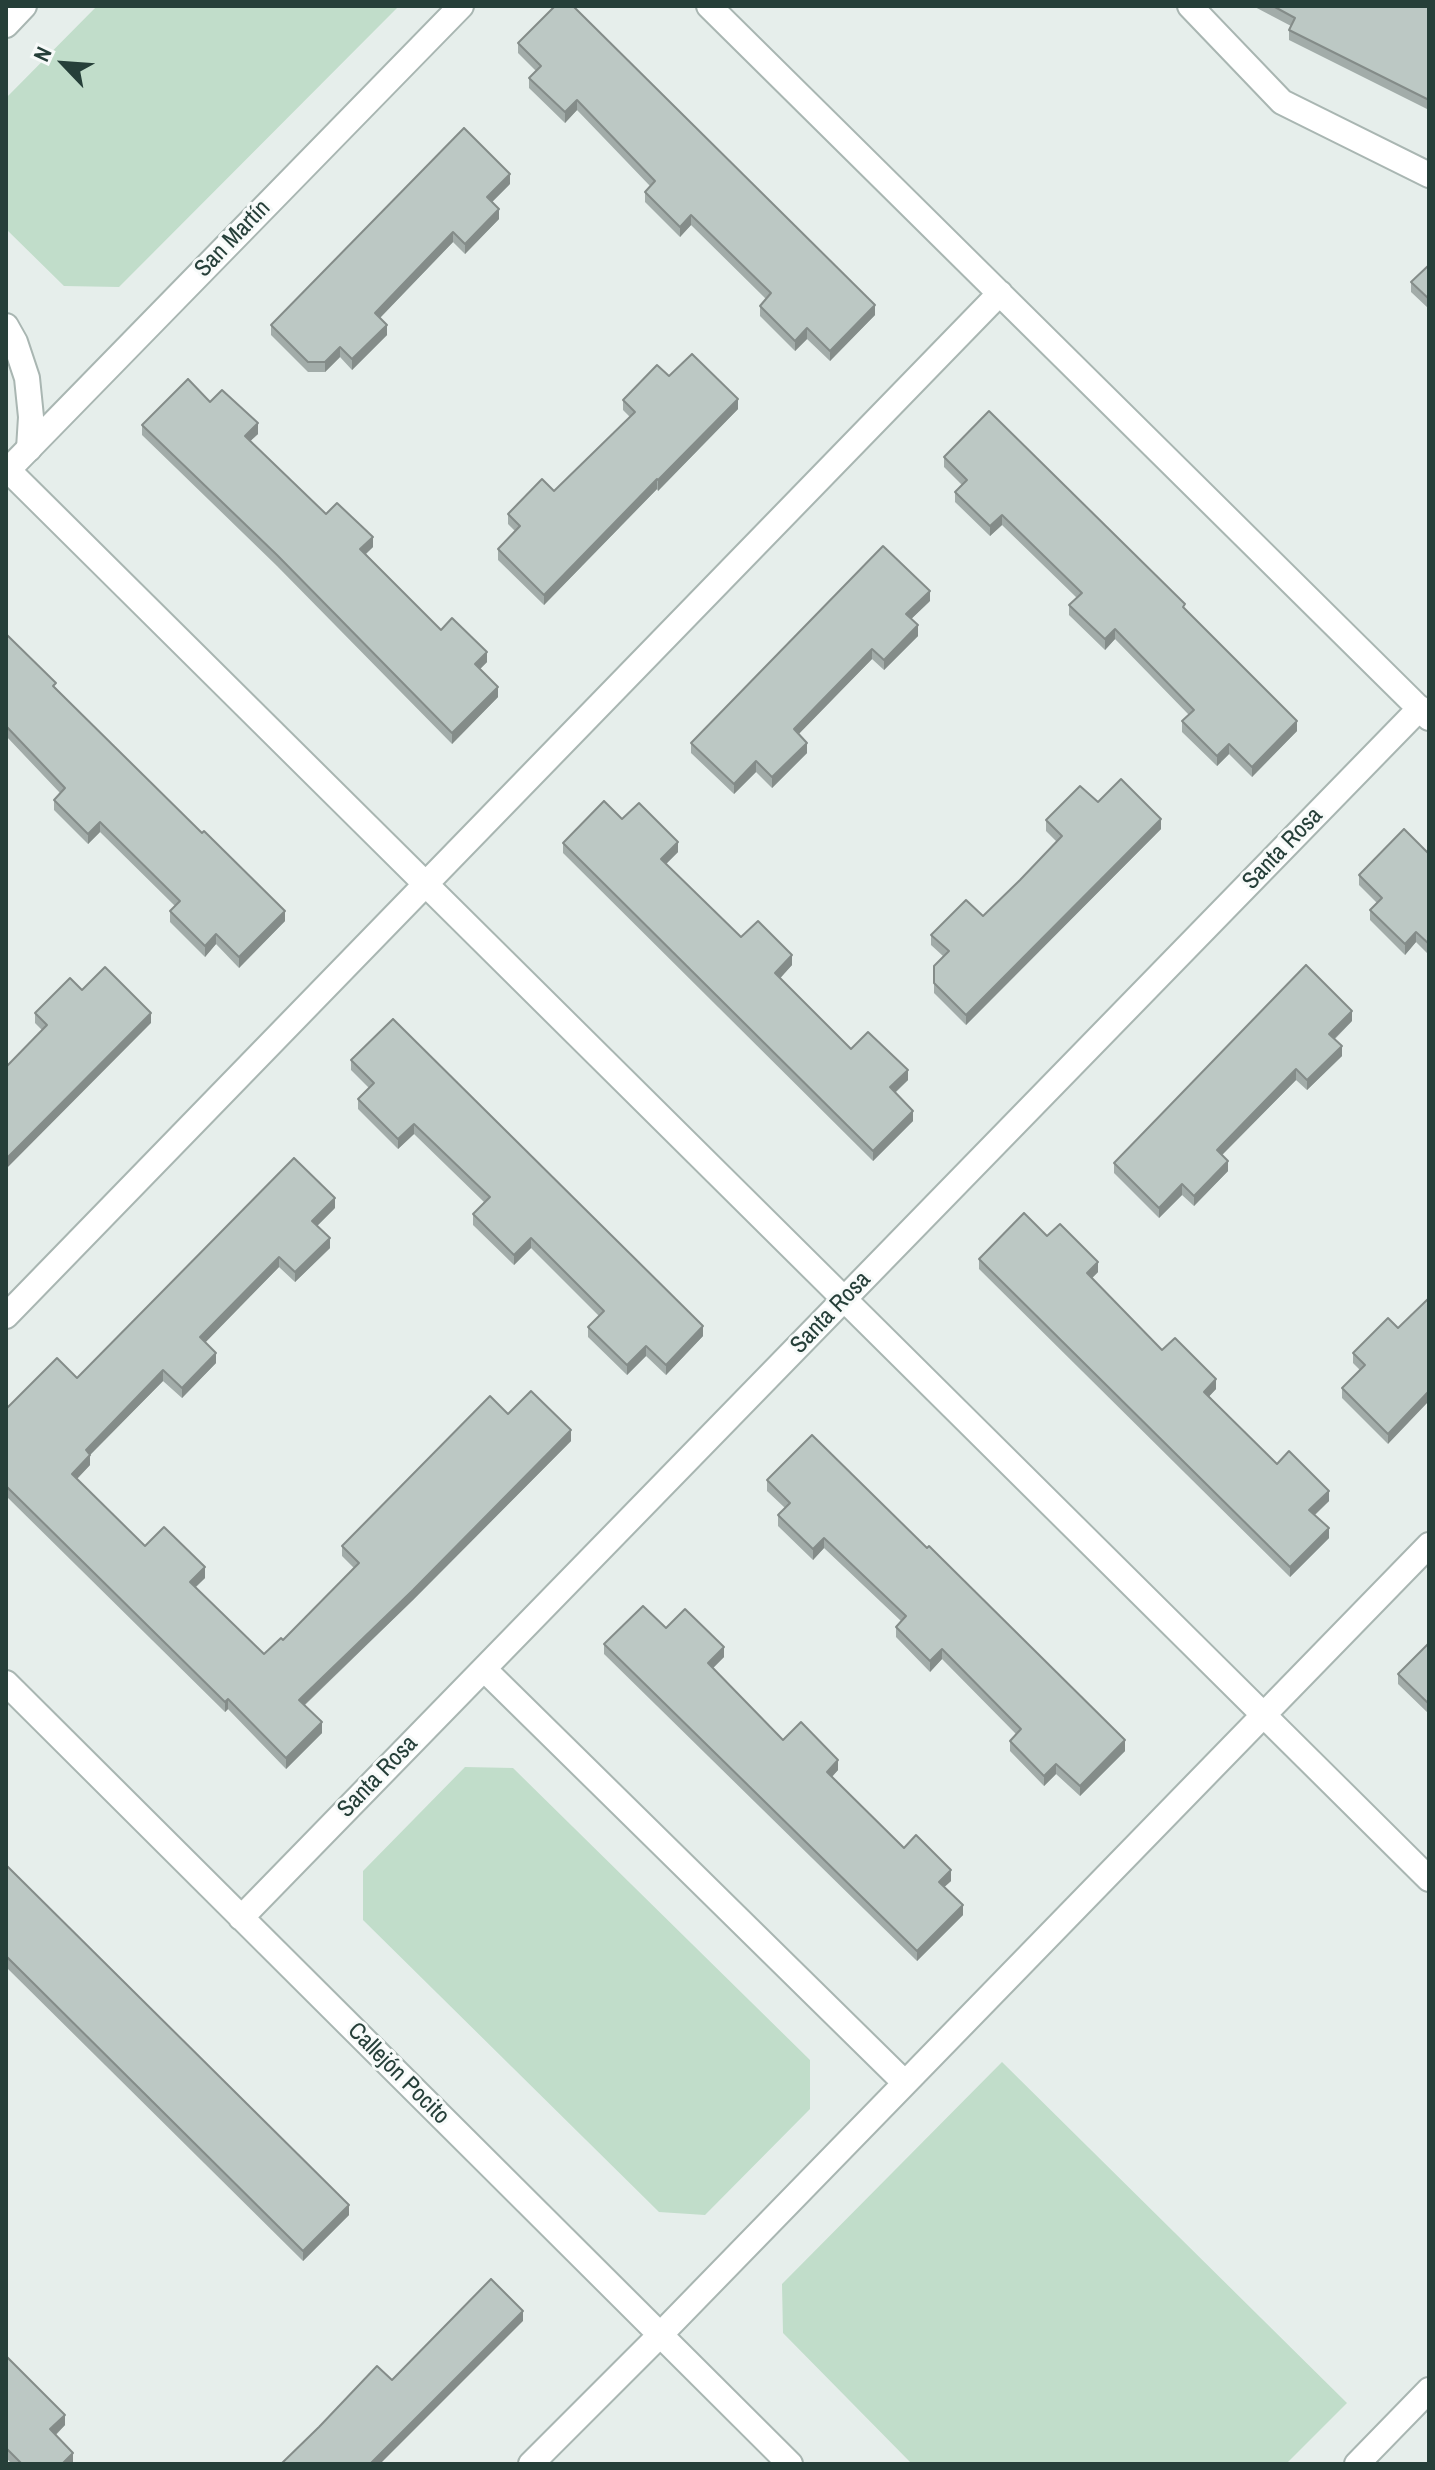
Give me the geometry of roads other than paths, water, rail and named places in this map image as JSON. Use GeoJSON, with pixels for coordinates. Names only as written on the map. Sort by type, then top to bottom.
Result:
{"type":"FeatureCollection","features":[{"type":"Feature","properties":{"kind":"street"},"geometry":{"type":"LineString","coordinates":[[6,25],[24,6]]}},
{"type":"Feature","properties":{"kind":"street","name":"San Martín"},"geometry":{"type":"LineString","coordinates":[[7,471],[461,6]]}},
{"type":"Feature","properties":{"kind":"street"},"geometry":{"type":"LineString","coordinates":[[709,6],[1424,713]]}},
{"type":"Feature","properties":{"kind":"street"},"geometry":{"type":"LineString","coordinates":[[1190,6],[1282,102],[1429,175]]}},
{"type":"Feature","properties":{"kind":"street"},"geometry":{"type":"LineString","coordinates":[[6,1316],[1000,293]]}},
{"type":"Feature","properties":{"kind":"street"},"geometry":{"type":"LineString","coordinates":[[6,326],[27,378],[31,417],[29,449]]}},
{"type":"Feature","properties":{"kind":"street"},"geometry":{"type":"LineString","coordinates":[[7,471],[1429,1879]]}},
{"type":"Feature","properties":{"kind":"street","name":"Santa Rosa"},"geometry":{"type":"LineString","coordinates":[[241,1918],[845,1299],[1424,713]]}},
{"type":"Feature","properties":{"kind":"street"},"geometry":{"type":"LineString","coordinates":[[531,2464],[1429,1545]]}},
{"type":"Feature","properties":{"kind":"street"},"geometry":{"type":"LineString","coordinates":[[484,1669],[905,2083]]}},
{"type":"Feature","properties":{"kind":"street","name":"Callejón Pocito"},"geometry":{"type":"LineString","coordinates":[[6,1683],[790,2464]]}},
{"type":"Feature","properties":{"kind":"street"},"geometry":{"type":"LineString","coordinates":[[1357,2464],[1429,2390]]}}]}
